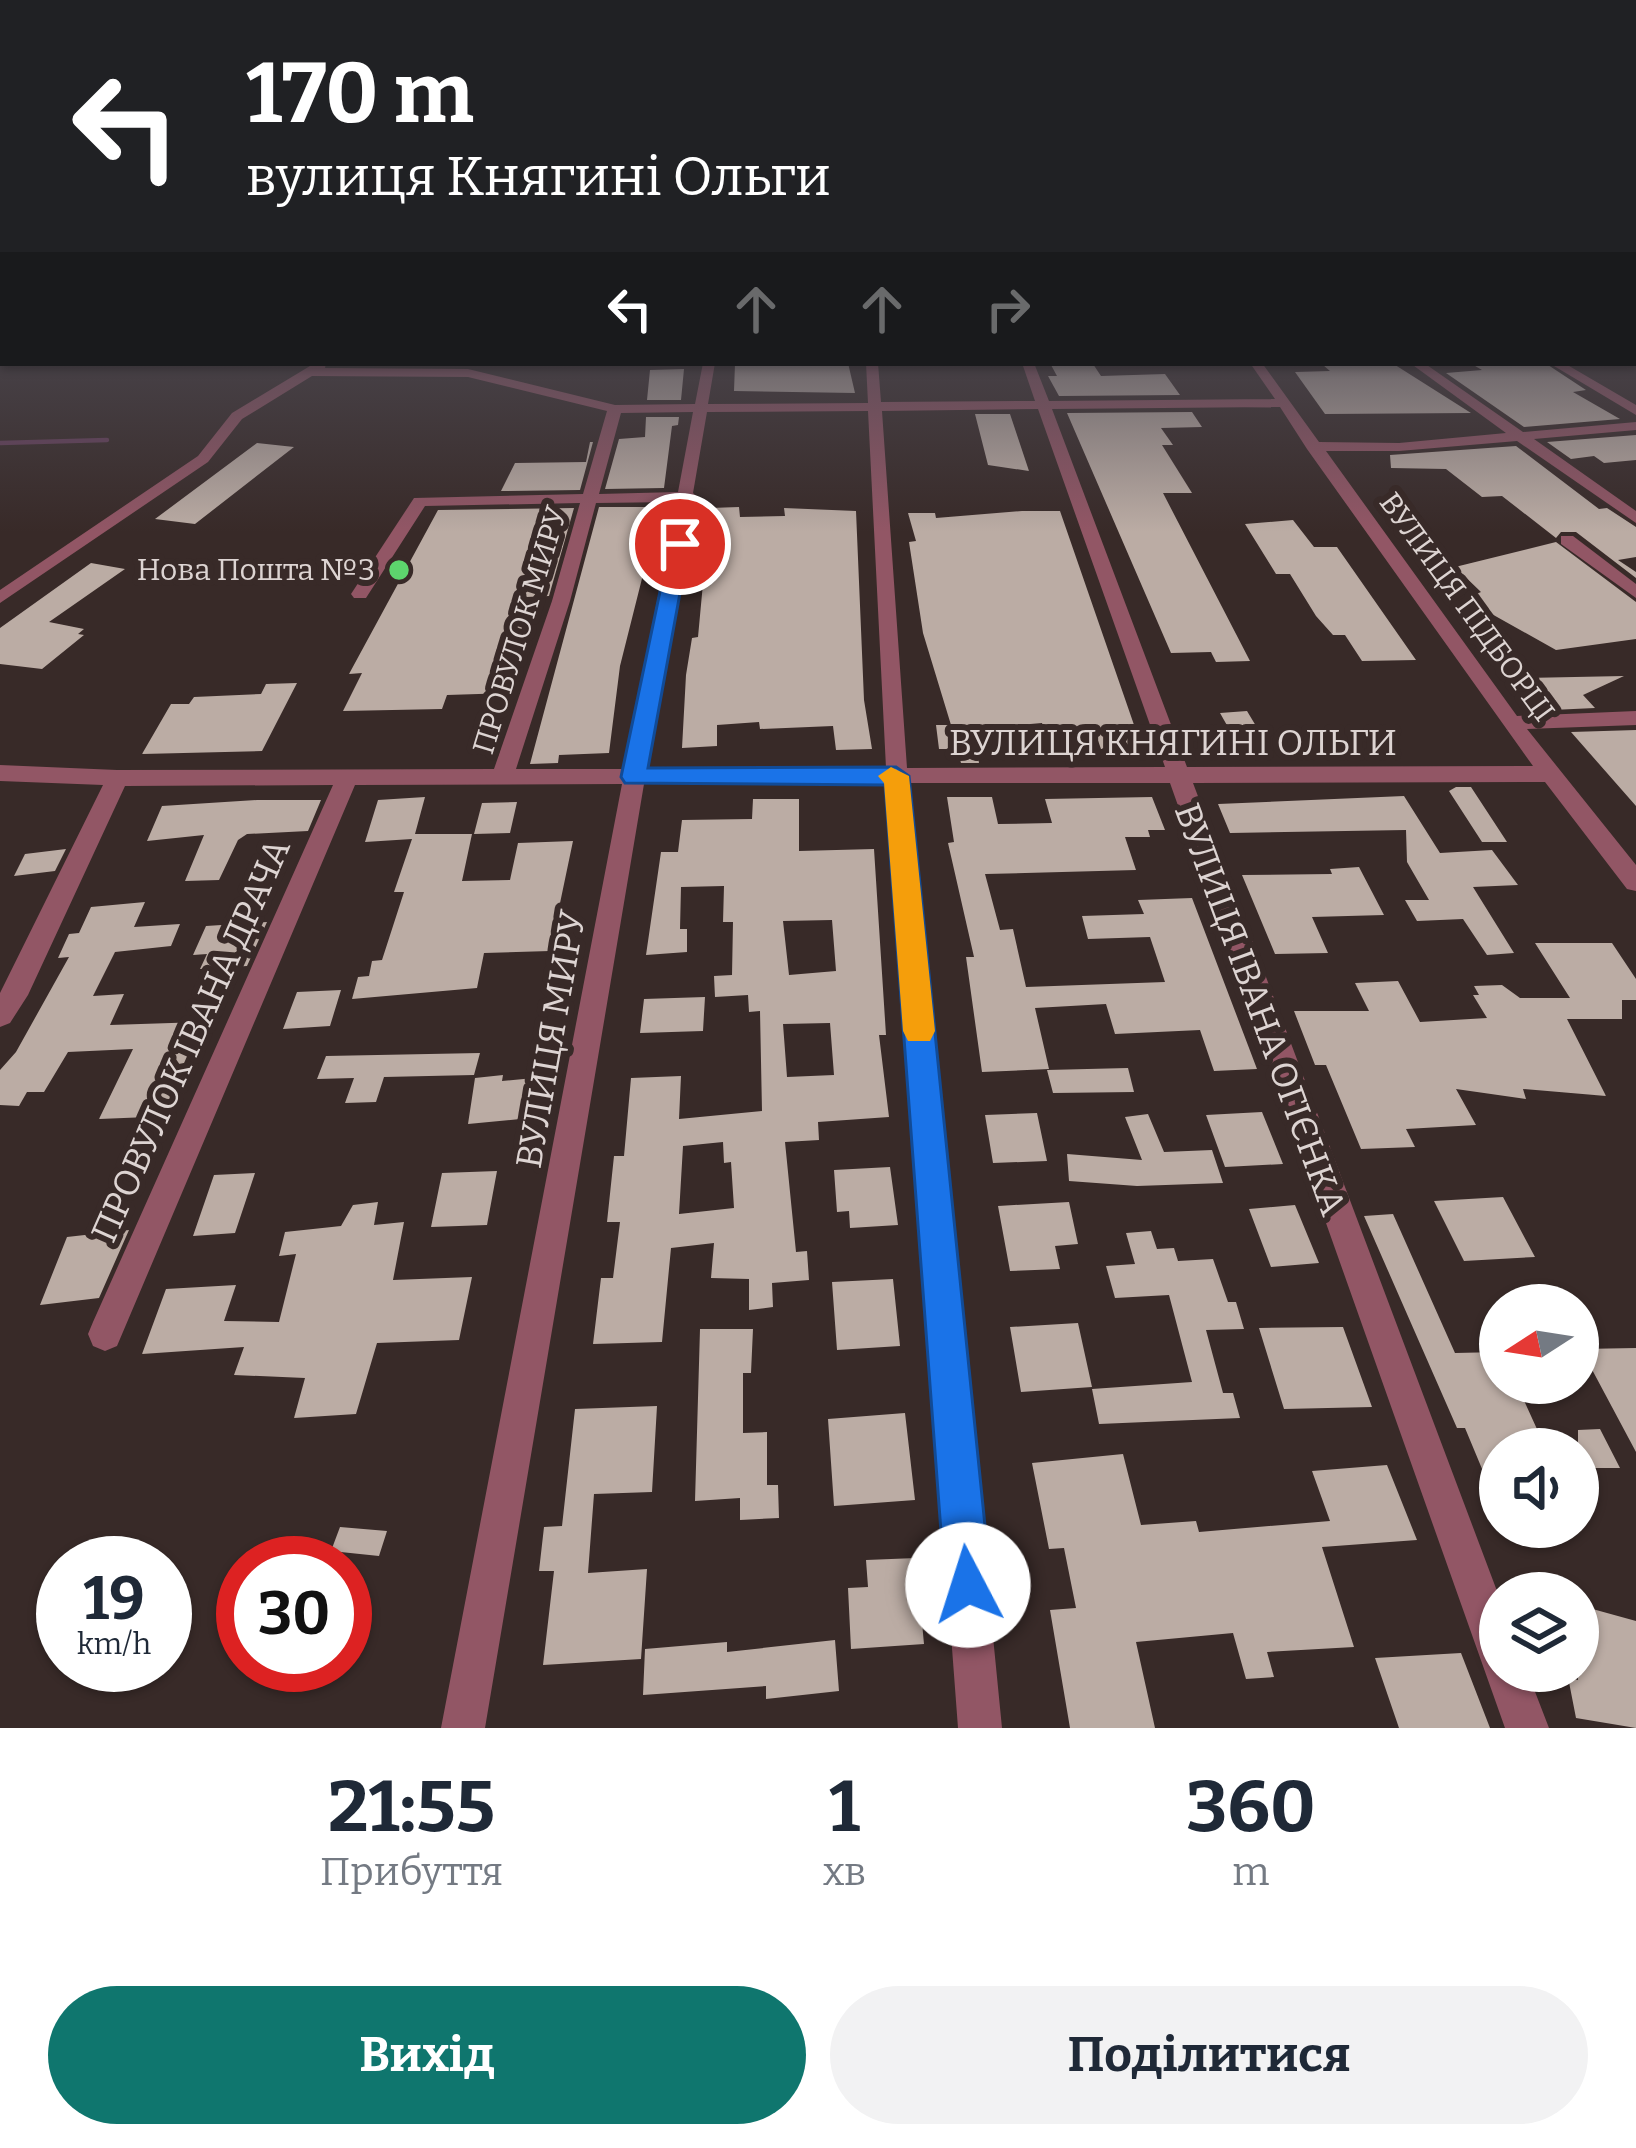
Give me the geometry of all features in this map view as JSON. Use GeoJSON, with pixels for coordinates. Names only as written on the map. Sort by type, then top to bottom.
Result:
{"type":"FeatureCollection","features":[{"type":"Feature","properties":{"kind":"street"},"geometry":{"type":"LineString","coordinates":[[0,598],[203,459],[237,416],[313,371]]}},
{"type":"Feature","properties":{"kind":"street"},"geometry":{"type":"LineString","coordinates":[[397,371],[468,373],[605,408],[1285,403]]}},
{"type":"Feature","properties":{"kind":"street","name":"ВУЛИЦЯ МИРУ"},"geometry":{"type":"LineString","coordinates":[[463,1728],[689,497],[708,371]]}},
{"type":"Feature","properties":{"kind":"street"},"geometry":{"type":"LineString","coordinates":[[873,371],[896,776],[980,1728]]}},
{"type":"Feature","properties":{"kind":"street","name":"ВУЛИЦЯ ІВАНА ОГІЄНКА"},"geometry":{"type":"LineString","coordinates":[[1031,371],[1174,775],[1479,1597]]}},
{"type":"Feature","properties":{"kind":"street","name":"ВУЛИЦЯ ПІДБОРЦІ"},"geometry":{"type":"LineString","coordinates":[[1262,371],[1511,723],[1636,883]]}},
{"type":"Feature","properties":{"kind":"street"},"geometry":{"type":"LineString","coordinates":[[1427,371],[1636,518]]}},
{"type":"Feature","properties":{"kind":"street"},"geometry":{"type":"LineString","coordinates":[[1568,371],[1636,411]]}},
{"type":"Feature","properties":{"kind":"street","name":"ПРОВУЛОК МИРУ"},"geometry":{"type":"LineString","coordinates":[[502,777],[590,498],[605,408]]}},
{"type":"Feature","properties":{"kind":"street"},"geometry":{"type":"LineString","coordinates":[[1312,446],[1399,447],[1636,426]]}},
{"type":"Feature","properties":{"kind":"street","name":"ПРОВУЛОК МИРУ"},"geometry":{"type":"LineString","coordinates":[[360,594],[416,502],[689,497]]}},
{"type":"Feature","properties":{"kind":"street"},"geometry":{"type":"LineString","coordinates":[[1567,540],[1636,593]]}},
{"type":"Feature","properties":{"kind":"street"},"geometry":{"type":"LineString","coordinates":[[1511,723],[1636,718]]}},
{"type":"Feature","properties":{"kind":"street","name":"ВУЛИЦЯ КНЯГИНІ ОЛЬГИ"},"geometry":{"type":"LineString","coordinates":[[0,772],[117,778],[1554,774]]}},
{"type":"Feature","properties":{"kind":"street"},"geometry":{"type":"LineString","coordinates":[[0,1015],[19,987],[117,778]]}},
{"type":"Feature","properties":{"kind":"street","name":"ПРОВУЛОК ІВАНА ДРАЧА"},"geometry":{"type":"LineString","coordinates":[[105,1334],[347,778]]}},
{"type":"Feature","properties":{"kind":"street"},"geometry":{"type":"LineString","coordinates":[[1514,1692],[1527,1728]]}},
{"type":"Feature","properties":{"kind":"building"},"geometry":{"type":"Polygon","coordinates":[[[650,371],[684,371],[681,400],[647,400],[650,371]]]}},
{"type":"Feature","properties":{"kind":"building"},"geometry":{"type":"Polygon","coordinates":[[[735,371],[850,371],[855,393],[734,391],[735,371]]]}},
{"type":"Feature","properties":{"kind":"building"},"geometry":{"type":"Polygon","coordinates":[[[1054,371],[1097,371],[1101,376],[1165,374],[1180,395],[1059,396],[1048,376],[1057,376],[1054,371]]]}},
{"type":"Feature","properties":{"kind":"building"},"geometry":{"type":"Polygon","coordinates":[[[1404,371],[1471,413],[1325,414],[1295,372],[1404,371]]]}},
{"type":"Feature","properties":{"kind":"building"},"geometry":{"type":"Polygon","coordinates":[[[1557,371],[1586,390],[1573,392],[1620,419],[1524,427],[1446,373],[1557,371]]]}},
{"type":"Feature","properties":{"kind":"building"},"geometry":{"type":"Polygon","coordinates":[[[1192,412],[1202,427],[1161,428],[1173,445],[1162,445],[1192,493],[1163,493],[1250,661],[1216,662],[1211,652],[1171,653],[1067,413],[1192,412]]]}},
{"type":"Feature","properties":{"kind":"building"},"geometry":{"type":"Polygon","coordinates":[[[975,414],[1010,414],[1029,471],[988,465],[975,414]]]}},
{"type":"Feature","properties":{"kind":"building"},"geometry":{"type":"Polygon","coordinates":[[[646,417],[679,417],[678,425],[672,426],[664,488],[605,489],[619,439],[645,437],[646,417]]]}},
{"type":"Feature","properties":{"kind":"building"},"geometry":{"type":"Polygon","coordinates":[[[1636,435],[1636,460],[1604,463],[1594,456],[1571,459],[1547,442],[1636,435]]]}},
{"type":"Feature","properties":{"kind":"building"},"geometry":{"type":"Polygon","coordinates":[[[593,442],[580,490],[501,491],[515,463],[586,462],[593,442]]]}},
{"type":"Feature","properties":{"kind":"building"},"geometry":{"type":"Polygon","coordinates":[[[257,443],[294,447],[195,524],[155,519],[257,443]]]}},
{"type":"Feature","properties":{"kind":"building"},"geometry":{"type":"Polygon","coordinates":[[[1516,446],[1599,509],[1607,508],[1636,527],[1636,557],[1618,560],[1636,572],[1636,578],[1576,532],[1561,532],[1556,538],[1502,496],[1482,497],[1446,469],[1391,468],[1390,455],[1516,446]]]}},
{"type":"Feature","properties":{"kind":"building"},"geometry":{"type":"Polygon","coordinates":[[[599,507],[660,507],[620,666],[609,753],[559,755],[558,763],[530,764],[599,507]]]}},
{"type":"Feature","properties":{"kind":"building"},"geometry":{"type":"Polygon","coordinates":[[[739,507],[740,517],[785,516],[784,508],[856,511],[864,700],[872,749],[836,750],[833,726],[760,729],[759,722],[717,725],[717,746],[682,748],[686,675],[692,638],[698,637],[710,508],[739,507]]]}},
{"type":"Feature","properties":{"kind":"building"},"geometry":{"type":"Polygon","coordinates":[[[574,508],[549,596],[526,597],[513,693],[447,695],[442,709],[343,711],[362,673],[349,674],[438,510],[574,508]]]}},
{"type":"Feature","properties":{"kind":"building"},"geometry":{"type":"Polygon","coordinates":[[[1060,511],[1142,748],[1101,749],[1093,726],[1044,729],[1042,723],[973,729],[979,763],[961,763],[957,749],[939,749],[936,725],[951,725],[923,633],[909,542],[916,541],[908,513],[935,513],[936,518],[1060,511]]]}},
{"type":"Feature","properties":{"kind":"building"},"geometry":{"type":"Polygon","coordinates":[[[1293,520],[1314,547],[1337,547],[1416,660],[1362,661],[1345,635],[1333,635],[1316,616],[1290,574],[1276,574],[1245,524],[1293,520]]]}},
{"type":"Feature","properties":{"kind":"building"},"geometry":{"type":"Polygon","coordinates":[[[1556,542],[1636,602],[1636,639],[1556,650],[1465,599],[1481,592],[1455,567],[1556,542]]]}},
{"type":"Feature","properties":{"kind":"building"},"geometry":{"type":"Polygon","coordinates":[[[91,563],[125,569],[49,622],[84,629],[78,634],[84,635],[42,669],[0,664],[0,628],[91,563]]]}},
{"type":"Feature","properties":{"kind":"building"},"geometry":{"type":"Polygon","coordinates":[[[1624,676],[1583,695],[1595,708],[1552,710],[1525,678],[1624,676]]]}},
{"type":"Feature","properties":{"kind":"building"},"geometry":{"type":"Polygon","coordinates":[[[297,683],[262,751],[142,754],[171,704],[189,704],[194,697],[261,694],[266,684],[297,683]]]}},
{"type":"Feature","properties":{"kind":"building"},"geometry":{"type":"Polygon","coordinates":[[[1247,711],[1265,741],[1237,743],[1220,713],[1247,711]]]}},
{"type":"Feature","properties":{"kind":"building"},"geometry":{"type":"Polygon","coordinates":[[[1636,730],[1636,806],[1571,732],[1636,730]]]}},
{"type":"Feature","properties":{"kind":"building"},"geometry":{"type":"Polygon","coordinates":[[[1471,787],[1507,842],[1482,842],[1449,791],[1471,787]]]}},
{"type":"Feature","properties":{"kind":"building"},"geometry":{"type":"Polygon","coordinates":[[[1404,796],[1440,853],[1492,850],[1518,885],[1473,887],[1514,953],[1487,955],[1463,919],[1417,921],[1405,900],[1429,900],[1407,862],[1406,830],[1230,833],[1218,804],[1404,796]]]}},
{"type":"Feature","properties":{"kind":"building"},"geometry":{"type":"Polygon","coordinates":[[[425,797],[415,834],[472,834],[462,881],[510,880],[518,843],[573,841],[550,951],[484,953],[477,988],[352,999],[358,977],[369,976],[372,961],[382,960],[404,892],[394,892],[412,839],[365,842],[378,800],[425,797]]]}},
{"type":"Feature","properties":{"kind":"building"},"geometry":{"type":"Polygon","coordinates":[[[947,797],[992,797],[998,824],[1052,823],[1045,799],[1152,797],[1165,830],[1148,830],[1150,837],[1125,837],[1136,870],[985,874],[1000,930],[1013,929],[1026,987],[1165,982],[1150,937],[1088,939],[1082,916],[1144,914],[1138,900],[1192,898],[1257,1069],[1214,1071],[1200,1030],[1115,1034],[1106,1004],[1035,1008],[1049,1069],[982,1072],[966,957],[974,957],[948,843],[954,842],[947,797]]]}},
{"type":"Feature","properties":{"kind":"building"},"geometry":{"type":"Polygon","coordinates":[[[753,799],[799,799],[799,851],[874,849],[886,1035],[879,1035],[889,1117],[818,1122],[819,1140],[785,1142],[796,1252],[807,1251],[809,1280],[772,1283],[773,1307],[749,1310],[749,1279],[711,1278],[714,1243],[671,1248],[662,1342],[593,1344],[601,1278],[613,1278],[620,1222],[607,1222],[614,1156],[624,1156],[631,1078],[681,1076],[679,1119],[762,1111],[760,1011],[749,1012],[748,995],[715,997],[714,976],[732,975],[733,922],[723,922],[724,886],[681,887],[680,929],[687,929],[687,952],[646,955],[661,852],[678,852],[682,820],[752,819],[753,799]],[[832,920],[783,921],[789,975],[836,971],[832,920]],[[830,1023],[783,1024],[787,1077],[834,1075],[830,1023]],[[723,1142],[683,1146],[679,1214],[734,1208],[731,1162],[724,1163],[723,1142]]]}},
{"type":"Feature","properties":{"kind":"building"},"geometry":{"type":"Polygon","coordinates":[[[321,800],[308,831],[247,834],[238,840],[219,880],[185,881],[204,835],[147,841],[162,806],[321,800]]]}},
{"type":"Feature","properties":{"kind":"building"},"geometry":{"type":"Polygon","coordinates":[[[517,802],[510,833],[474,834],[482,803],[517,802]]]}},
{"type":"Feature","properties":{"kind":"building"},"geometry":{"type":"Polygon","coordinates":[[[66,849],[55,871],[14,876],[25,854],[66,849]]]}},
{"type":"Feature","properties":{"kind":"building"},"geometry":{"type":"Polygon","coordinates":[[[1359,867],[1384,915],[1312,917],[1328,953],[1275,954],[1242,875],[1332,874],[1330,869],[1359,867]]]}},
{"type":"Feature","properties":{"kind":"building"},"geometry":{"type":"Polygon","coordinates":[[[145,902],[134,927],[180,924],[171,946],[115,952],[93,996],[124,994],[110,1025],[202,1022],[181,1070],[194,1069],[173,1116],[99,1119],[133,1049],[68,1052],[44,1092],[27,1092],[19,1106],[0,1105],[0,1070],[16,1052],[69,957],[58,958],[69,934],[79,933],[91,907],[145,902]]]}},
{"type":"Feature","properties":{"kind":"building"},"geometry":{"type":"Polygon","coordinates":[[[267,922],[247,966],[200,969],[207,954],[193,955],[206,926],[267,922]]]}},
{"type":"Feature","properties":{"kind":"building"},"geometry":{"type":"Polygon","coordinates":[[[1535,943],[1612,943],[1636,979],[1636,1000],[1622,1000],[1622,1019],[1567,1019],[1606,1096],[1523,1089],[1526,1099],[1456,1089],[1476,1125],[1406,1129],[1415,1147],[1361,1149],[1326,1065],[1315,1065],[1294,1011],[1369,1011],[1355,983],[1398,981],[1420,1022],[1487,1018],[1473,995],[1479,995],[1474,986],[1502,985],[1520,998],[1570,998],[1535,943]]]}},
{"type":"Feature","properties":{"kind":"building"},"geometry":{"type":"Polygon","coordinates":[[[341,990],[330,1026],[283,1029],[297,992],[341,990]]]}},
{"type":"Feature","properties":{"kind":"building"},"geometry":{"type":"Polygon","coordinates":[[[705,997],[703,1031],[640,1033],[644,999],[705,997]]]}},
{"type":"Feature","properties":{"kind":"building"},"geometry":{"type":"Polygon","coordinates":[[[480,1053],[474,1075],[384,1077],[376,1102],[345,1103],[354,1078],[317,1079],[326,1056],[480,1053]]]}},
{"type":"Feature","properties":{"kind":"building"},"geometry":{"type":"Polygon","coordinates":[[[1128,1068],[1134,1092],[1053,1093],[1047,1070],[1128,1068]]]}},
{"type":"Feature","properties":{"kind":"building"},"geometry":{"type":"Polygon","coordinates":[[[503,1075],[502,1081],[534,1078],[530,1118],[468,1124],[475,1078],[503,1075]]]}},
{"type":"Feature","properties":{"kind":"building"},"geometry":{"type":"Polygon","coordinates":[[[1262,1112],[1283,1164],[1225,1167],[1206,1115],[1262,1112]]]}},
{"type":"Feature","properties":{"kind":"building"},"geometry":{"type":"Polygon","coordinates":[[[1037,1113],[1047,1161],[993,1163],[985,1115],[1037,1113]]]}},
{"type":"Feature","properties":{"kind":"building"},"geometry":{"type":"Polygon","coordinates":[[[1148,1114],[1164,1152],[1212,1150],[1223,1183],[1137,1186],[1069,1181],[1067,1154],[1142,1160],[1125,1117],[1148,1114]]]}},
{"type":"Feature","properties":{"kind":"building"},"geometry":{"type":"Polygon","coordinates":[[[890,1167],[898,1225],[850,1228],[849,1211],[837,1212],[834,1170],[890,1167]]]}},
{"type":"Feature","properties":{"kind":"building"},"geometry":{"type":"Polygon","coordinates":[[[497,1171],[487,1225],[431,1227],[442,1173],[497,1171]]]}},
{"type":"Feature","properties":{"kind":"building"},"geometry":{"type":"Polygon","coordinates":[[[255,1173],[235,1233],[193,1236],[214,1175],[255,1173]]]}},
{"type":"Feature","properties":{"kind":"building"},"geometry":{"type":"Polygon","coordinates":[[[1503,1197],[1535,1257],[1464,1261],[1434,1201],[1503,1197]]]}},
{"type":"Feature","properties":{"kind":"building"},"geometry":{"type":"Polygon","coordinates":[[[378,1202],[374,1225],[404,1222],[393,1280],[472,1277],[459,1340],[377,1343],[356,1414],[294,1418],[305,1378],[234,1375],[244,1347],[142,1354],[166,1289],[236,1285],[224,1321],[279,1322],[296,1254],[279,1256],[285,1232],[341,1226],[353,1205],[378,1202]]]}},
{"type":"Feature","properties":{"kind":"building"},"geometry":{"type":"Polygon","coordinates":[[[1069,1202],[1078,1244],[1055,1246],[1060,1269],[1010,1271],[998,1206],[1069,1202]]]}},
{"type":"Feature","properties":{"kind":"building"},"geometry":{"type":"Polygon","coordinates":[[[1295,1205],[1319,1263],[1271,1267],[1249,1209],[1295,1205]]]}},
{"type":"Feature","properties":{"kind":"building"},"geometry":{"type":"Polygon","coordinates":[[[1393,1214],[1455,1353],[1479,1352],[1479,1404],[1526,1404],[1536,1428],[1479,1428],[1479,1462],[1465,1428],[1457,1428],[1364,1216],[1393,1214]]]}},
{"type":"Feature","properties":{"kind":"building"},"geometry":{"type":"Polygon","coordinates":[[[129,1230],[99,1298],[40,1305],[67,1237],[129,1230]]]}},
{"type":"Feature","properties":{"kind":"building"},"geometry":{"type":"Polygon","coordinates":[[[1151,1231],[1157,1249],[1174,1248],[1178,1261],[1213,1259],[1228,1302],[1236,1302],[1244,1329],[1206,1330],[1223,1393],[1233,1393],[1240,1418],[1099,1424],[1092,1389],[1192,1382],[1169,1295],[1115,1298],[1106,1266],[1135,1264],[1126,1233],[1151,1231]]]}},
{"type":"Feature","properties":{"kind":"building"},"geometry":{"type":"Polygon","coordinates":[[[893,1279],[900,1346],[837,1350],[832,1282],[893,1279]]]}},
{"type":"Feature","properties":{"kind":"building"},"geometry":{"type":"Polygon","coordinates":[[[1078,1323],[1092,1387],[1021,1392],[1010,1327],[1078,1323]]]}},
{"type":"Feature","properties":{"kind":"building"},"geometry":{"type":"Polygon","coordinates":[[[1343,1327],[1372,1407],[1284,1409],[1259,1328],[1343,1327]]]}},
{"type":"Feature","properties":{"kind":"building"},"geometry":{"type":"Polygon","coordinates":[[[700,1329],[753,1329],[751,1373],[743,1373],[743,1433],[767,1432],[767,1485],[778,1485],[779,1518],[740,1520],[740,1498],[695,1501],[700,1329]]]}},
{"type":"Feature","properties":{"kind":"building"},"geometry":{"type":"Polygon","coordinates":[[[1636,1348],[1636,1452],[1599,1383],[1599,1349],[1636,1348]]]}},
{"type":"Feature","properties":{"kind":"building"},"geometry":{"type":"Polygon","coordinates":[[[657,1406],[652,1492],[594,1494],[588,1573],[647,1569],[641,1659],[543,1665],[554,1571],[539,1571],[544,1527],[562,1526],[575,1409],[657,1406]]]}},
{"type":"Feature","properties":{"kind":"building"},"geometry":{"type":"Polygon","coordinates":[[[905,1413],[915,1500],[834,1506],[828,1419],[905,1413]]]}},
{"type":"Feature","properties":{"kind":"building"},"geometry":{"type":"Polygon","coordinates":[[[1600,1429],[1620,1468],[1599,1468],[1600,1429]]]}},
{"type":"Feature","properties":{"kind":"building"},"geometry":{"type":"Polygon","coordinates":[[[1123,1454],[1141,1525],[1196,1521],[1199,1532],[1330,1521],[1312,1471],[1387,1465],[1417,1540],[1322,1547],[1354,1647],[1267,1652],[1274,1677],[1246,1679],[1233,1633],[1136,1642],[1155,1728],[1070,1728],[1050,1610],[1076,1608],[1064,1548],[1049,1549],[1032,1463],[1123,1454]]]}},
{"type":"Feature","properties":{"kind":"building"},"geometry":{"type":"Polygon","coordinates":[[[340,1527],[387,1531],[379,1556],[372,1555],[372,1536],[337,1536],[340,1527]]]}},
{"type":"Feature","properties":{"kind":"building"},"geometry":{"type":"Polygon","coordinates":[[[916,1558],[924,1644],[851,1649],[848,1588],[868,1587],[866,1560],[916,1558]]]}},
{"type":"Feature","properties":{"kind":"building"},"geometry":{"type":"Polygon","coordinates":[[[1599,1611],[1636,1621],[1636,1728],[1576,1718],[1571,1692],[1599,1692],[1599,1611]]]}},
{"type":"Feature","properties":{"kind":"building"},"geometry":{"type":"Polygon","coordinates":[[[835,1640],[839,1691],[766,1699],[766,1686],[643,1695],[645,1649],[727,1642],[727,1652],[835,1640]]]}},
{"type":"Feature","properties":{"kind":"building"},"geometry":{"type":"Polygon","coordinates":[[[1461,1653],[1490,1728],[1399,1728],[1375,1658],[1461,1653]]]}},
{"type":"Feature","properties":{"kind":"waterway"},"geometry":{"type":"LineString","coordinates":[[0,443],[107,440]]}},
{"type":"Feature","properties":{"kind":"slow traffic"},"geometry":{"type":"LineString","coordinates":[[891,776],[896,776],[919,1031]]}},
{"type":"Feature","properties":{"kind":"place","name":"Нова Пошта №3"},"geometry":{"type":"Point","coordinates":[399,570]}},
{"type":"Feature","properties":{"kind":"route"},"geometry":{"type":"LineString","coordinates":[[680,544],[634,777],[896,776],[968,1585]]}}]}
